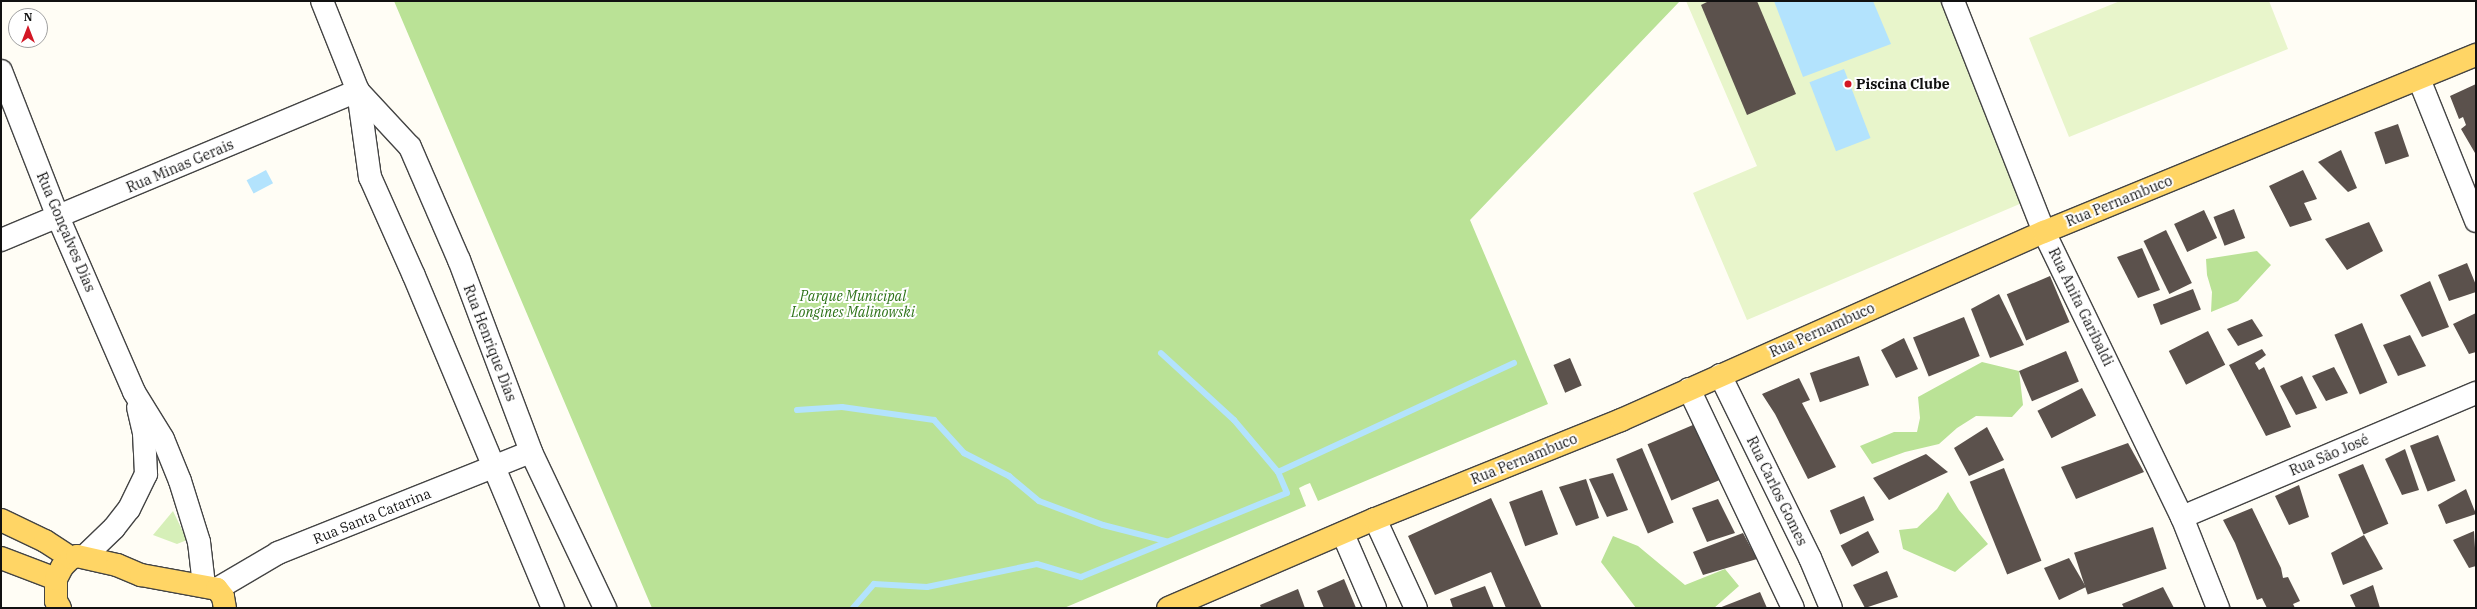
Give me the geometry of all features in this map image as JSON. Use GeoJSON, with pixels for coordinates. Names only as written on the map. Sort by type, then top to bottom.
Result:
{"type":"FeatureCollection","features":[{"type":"Feature","properties":{"kind":"main road","name":"Rua Pernambuco"},"geometry":{"type":"LineString","coordinates":[[1168,608],[1375,519],[1621,420],[2044,232],[2476,55]]}},
{"type":"Feature","properties":{"kind":"main road"},"geometry":{"type":"LineString","coordinates":[[1,520],[78,557],[117,565],[141,575],[215,594]]}},
{"type":"Feature","properties":{"kind":"main road"},"geometry":{"type":"LineString","coordinates":[[57,606],[56,579],[62,567],[78,557]]}},
{"type":"Feature","properties":{"kind":"main road"},"geometry":{"type":"LineString","coordinates":[[1,558],[56,579]]}},
{"type":"Feature","properties":{"kind":"street","name":"Rua Henrique Dias"},"geometry":{"type":"LineString","coordinates":[[322,1],[358,91],[370,176],[553,608]]}},
{"type":"Feature","properties":{"kind":"street","name":"Rua Anita Garibaldi"},"geometry":{"type":"LineString","coordinates":[[1953,1],[2044,232],[2182,517],[2218,608]]}},
{"type":"Feature","properties":{"kind":"street","name":"Rua Gonçalves Dias"},"geometry":{"type":"LineString","coordinates":[[1,71],[58,217],[134,392],[163,439],[180,482],[215,594]]}},
{"type":"Feature","properties":{"kind":"street"},"geometry":{"type":"LineString","coordinates":[[2419,79],[2476,222]]}},
{"type":"Feature","properties":{"kind":"street","name":"Rua Henrique Dias"},"geometry":{"type":"LineString","coordinates":[[358,91],[410,147],[459,260],[531,452],[605,608]]}},
{"type":"Feature","properties":{"kind":"street","name":"Rua Minas Gerais"},"geometry":{"type":"LineString","coordinates":[[1,240],[358,91]]}},
{"type":"Feature","properties":{"kind":"street","name":"Rua Carlos Gomes"},"geometry":{"type":"LineString","coordinates":[[1720,375],[1810,558],[1831,608]]}},
{"type":"Feature","properties":{"kind":"street"},"geometry":{"type":"LineString","coordinates":[[1689,389],[1779,573],[1793,608]]}},
{"type":"Feature","properties":{"kind":"street","name":"Rua Gonçalves Dias"},"geometry":{"type":"LineString","coordinates":[[78,557],[114,528],[129,509],[146,474],[144,433],[134,392]]}},
{"type":"Feature","properties":{"kind":"street","name":"Rua São José"},"geometry":{"type":"LineString","coordinates":[[2182,517],[2476,392]]}},
{"type":"Feature","properties":{"kind":"street","name":"Rua Santa Catarina"},"geometry":{"type":"LineString","coordinates":[[215,594],[278,553],[531,452]]}},
{"type":"Feature","properties":{"kind":"street"},"geometry":{"type":"LineString","coordinates":[[1375,519],[1416,608]]}},
{"type":"Feature","properties":{"kind":"street"},"geometry":{"type":"LineString","coordinates":[[1343,534],[1375,608]]}},
{"type":"Feature","properties":{"kind":"street"},"geometry":{"type":"LineString","coordinates":[[1779,573],[1810,558]]}},
{"type":"Feature","properties":{"kind":"green space","name":"Parque Municipal Longines Malinowski"},"geometry":{"type":"Polygon","coordinates":[[[394,1],[1680,1],[1470,220],[1548,404],[1318,501],[1310,483],[1305,485],[1299,488],[1306,506],[1064,608],[652,608],[394,1]]]}},
{"type":"Feature","properties":{"kind":"green space","name":"Piscina Clube"},"geometry":{"type":"Polygon","coordinates":[[[1686,1],[1940,1],[1952,30],[1955,29],[2022,203],[1747,320],[1693,193],[1757,166],[1686,1]]]}},
{"type":"Feature","properties":{"kind":"green space"},"geometry":{"type":"Polygon","coordinates":[[[2120,1],[2269,1],[2288,49],[2069,137],[2029,38],[2120,1]]]}},
{"type":"Feature","properties":{"kind":"green space"},"geometry":{"type":"Polygon","coordinates":[[[2257,251],[2271,265],[2238,301],[2211,312],[2212,292],[2207,275],[2206,259],[2257,251]]]}},
{"type":"Feature","properties":{"kind":"green space"},"geometry":{"type":"Polygon","coordinates":[[[1982,362],[2019,371],[2023,405],[2012,417],[1976,416],[1957,428],[1939,444],[1905,452],[1872,464],[1860,446],[1894,432],[1917,432],[1920,418],[1918,397],[1982,362]]]}},
{"type":"Feature","properties":{"kind":"green space"},"geometry":{"type":"Polygon","coordinates":[[[1948,492],[1959,510],[1988,544],[1955,572],[1903,549],[1899,530],[1917,528],[1937,509],[1948,492]]]}},
{"type":"Feature","properties":{"kind":"green space"},"geometry":{"type":"Polygon","coordinates":[[[173,511],[187,540],[177,544],[153,535],[173,511]]]}},
{"type":"Feature","properties":{"kind":"green space"},"geometry":{"type":"Polygon","coordinates":[[[1613,536],[1638,546],[1685,585],[1725,569],[1739,586],[1714,608],[1636,608],[1601,562],[1613,536]]]}},
{"type":"Feature","properties":{"kind":"water"},"geometry":{"type":"Polygon","coordinates":[[[1774,1],[1873,1],[1891,44],[1803,77],[1774,1]]]}},
{"type":"Feature","properties":{"kind":"water"},"geometry":{"type":"Polygon","coordinates":[[[1844,69],[1871,138],[1836,151],[1809,82],[1844,69]]]}},
{"type":"Feature","properties":{"kind":"water"},"geometry":{"type":"Polygon","coordinates":[[[266,170],[273,183],[254,194],[247,180],[266,170]]]}},
{"type":"Feature","properties":{"kind":"building"},"geometry":{"type":"Polygon","coordinates":[[[1709,1],[1757,1],[1796,94],[1747,115],[1701,5],[1709,1]]]}},
{"type":"Feature","properties":{"kind":"building"},"geometry":{"type":"Polygon","coordinates":[[[2476,84],[2475,153],[2461,129],[2466,125],[2463,117],[2459,119],[2450,96],[2476,84]]]}},
{"type":"Feature","properties":{"kind":"building"},"geometry":{"type":"Polygon","coordinates":[[[2398,124],[2409,156],[2385,164],[2374,132],[2398,124]]]}},
{"type":"Feature","properties":{"kind":"building"},"geometry":{"type":"Polygon","coordinates":[[[2341,150],[2357,188],[2348,192],[2318,162],[2341,150]]]}},
{"type":"Feature","properties":{"kind":"building"},"geometry":{"type":"Polygon","coordinates":[[[2303,170],[2317,199],[2304,203],[2312,220],[2290,227],[2269,186],[2303,170]]]}},
{"type":"Feature","properties":{"kind":"building"},"geometry":{"type":"Polygon","coordinates":[[[2234,209],[2245,238],[2225,246],[2213,217],[2234,209]]]}},
{"type":"Feature","properties":{"kind":"building"},"geometry":{"type":"Polygon","coordinates":[[[2204,210],[2217,238],[2187,252],[2174,224],[2204,210]]]}},
{"type":"Feature","properties":{"kind":"building"},"geometry":{"type":"Polygon","coordinates":[[[2369,222],[2383,251],[2347,270],[2325,239],[2369,222]]]}},
{"type":"Feature","properties":{"kind":"building"},"geometry":{"type":"Polygon","coordinates":[[[2166,230],[2192,283],[2169,294],[2144,241],[2166,230]]]}},
{"type":"Feature","properties":{"kind":"building"},"geometry":{"type":"Polygon","coordinates":[[[2142,248],[2160,290],[2138,298],[2117,257],[2142,248]]]}},
{"type":"Feature","properties":{"kind":"building"},"geometry":{"type":"Polygon","coordinates":[[[2467,263],[2476,285],[2476,292],[2449,301],[2438,275],[2467,263]]]}},
{"type":"Feature","properties":{"kind":"building"},"geometry":{"type":"Polygon","coordinates":[[[2050,276],[2070,322],[2026,340],[2007,294],[2050,276]]]}},
{"type":"Feature","properties":{"kind":"building"},"geometry":{"type":"Polygon","coordinates":[[[2430,281],[2449,327],[2422,337],[2400,295],[2430,281]]]}},
{"type":"Feature","properties":{"kind":"building"},"geometry":{"type":"Polygon","coordinates":[[[2193,289],[2201,310],[2161,325],[2153,304],[2193,289]]]}},
{"type":"Feature","properties":{"kind":"building"},"geometry":{"type":"Polygon","coordinates":[[[1999,294],[2024,345],[1990,358],[1971,309],[1999,294]]]}},
{"type":"Feature","properties":{"kind":"building"},"geometry":{"type":"Polygon","coordinates":[[[2476,313],[2476,352],[2469,354],[2453,324],[2476,313]]]}},
{"type":"Feature","properties":{"kind":"building"},"geometry":{"type":"Polygon","coordinates":[[[1964,317],[1980,356],[1929,377],[1913,338],[1964,317]]]}},
{"type":"Feature","properties":{"kind":"building"},"geometry":{"type":"Polygon","coordinates":[[[2252,319],[2263,336],[2238,346],[2227,329],[2252,319]]]}},
{"type":"Feature","properties":{"kind":"building"},"geometry":{"type":"Polygon","coordinates":[[[2362,323],[2387,383],[2360,395],[2334,335],[2362,323]]]}},
{"type":"Feature","properties":{"kind":"building"},"geometry":{"type":"Polygon","coordinates":[[[2208,331],[2225,365],[2186,385],[2169,351],[2208,331]]]}},
{"type":"Feature","properties":{"kind":"building"},"geometry":{"type":"Polygon","coordinates":[[[2410,335],[2426,366],[2398,376],[2383,345],[2410,335]]]}},
{"type":"Feature","properties":{"kind":"building"},"geometry":{"type":"Polygon","coordinates":[[[1904,338],[1918,369],[1896,378],[1881,350],[1904,338]]]}},
{"type":"Feature","properties":{"kind":"building"},"geometry":{"type":"Polygon","coordinates":[[[2262,349],[2266,355],[2255,363],[2259,370],[2264,367],[2291,427],[2266,436],[2229,365],[2262,349]]]}},
{"type":"Feature","properties":{"kind":"building"},"geometry":{"type":"Polygon","coordinates":[[[2066,351],[2079,381],[2032,401],[2019,371],[2066,351]]]}},
{"type":"Feature","properties":{"kind":"building"},"geometry":{"type":"Polygon","coordinates":[[[1859,356],[1869,385],[1820,402],[1810,373],[1859,356]]]}},
{"type":"Feature","properties":{"kind":"building"},"geometry":{"type":"Polygon","coordinates":[[[1570,358],[1582,386],[1565,393],[1553,365],[1570,358]]]}},
{"type":"Feature","properties":{"kind":"building"},"geometry":{"type":"Polygon","coordinates":[[[2334,367],[2348,393],[2326,401],[2312,376],[2334,367]]]}},
{"type":"Feature","properties":{"kind":"building"},"geometry":{"type":"Polygon","coordinates":[[[2302,376],[2317,408],[2296,415],[2280,386],[2302,376]]]}},
{"type":"Feature","properties":{"kind":"building"},"geometry":{"type":"Polygon","coordinates":[[[1799,378],[1810,400],[1802,403],[1836,467],[1808,479],[1775,414],[1762,394],[1799,378]]]}},
{"type":"Feature","properties":{"kind":"building"},"geometry":{"type":"Polygon","coordinates":[[[2082,388],[2096,416],[2052,438],[2037,411],[2082,388]]]}},
{"type":"Feature","properties":{"kind":"building"},"geometry":{"type":"Polygon","coordinates":[[[1700,422],[1724,478],[1671,500],[1648,444],[1700,422]]]}},
{"type":"Feature","properties":{"kind":"building"},"geometry":{"type":"Polygon","coordinates":[[[1987,427],[2004,460],[1969,476],[1954,448],[1987,427]]]}},
{"type":"Feature","properties":{"kind":"building"},"geometry":{"type":"Polygon","coordinates":[[[2438,435],[2456,481],[2428,491],[2410,446],[2438,435]]]}},
{"type":"Feature","properties":{"kind":"building"},"geometry":{"type":"Polygon","coordinates":[[[2128,443],[2144,472],[2076,499],[2061,467],[2128,443]]]}},
{"type":"Feature","properties":{"kind":"building"},"geometry":{"type":"Polygon","coordinates":[[[1642,448],[1674,523],[1648,534],[1616,459],[1642,448]]]}},
{"type":"Feature","properties":{"kind":"building"},"geometry":{"type":"Polygon","coordinates":[[[2405,449],[2419,490],[2402,495],[2385,459],[2405,449]]]}},
{"type":"Feature","properties":{"kind":"building"},"geometry":{"type":"Polygon","coordinates":[[[1926,454],[1948,472],[1889,500],[1873,478],[1926,454]]]}},
{"type":"Feature","properties":{"kind":"building"},"geometry":{"type":"Polygon","coordinates":[[[2363,464],[2388,524],[2364,534],[2338,475],[2363,464]]]}},
{"type":"Feature","properties":{"kind":"building"},"geometry":{"type":"Polygon","coordinates":[[[2004,468],[2041,561],[2007,575],[1970,482],[2004,468]]]}},
{"type":"Feature","properties":{"kind":"building"},"geometry":{"type":"Polygon","coordinates":[[[1613,473],[1628,510],[1607,517],[1589,479],[1613,473]]]}},
{"type":"Feature","properties":{"kind":"building"},"geometry":{"type":"Polygon","coordinates":[[[1586,479],[1599,518],[1576,526],[1559,487],[1586,479]]]}},
{"type":"Feature","properties":{"kind":"building"},"geometry":{"type":"Polygon","coordinates":[[[2299,485],[2309,517],[2289,525],[2275,496],[2299,485]]]}},
{"type":"Feature","properties":{"kind":"building"},"geometry":{"type":"Polygon","coordinates":[[[2466,489],[2476,514],[2446,524],[2438,505],[2466,489]]]}},
{"type":"Feature","properties":{"kind":"building"},"geometry":{"type":"Polygon","coordinates":[[[1542,490],[1558,534],[1525,546],[1509,502],[1542,490]]]}},
{"type":"Feature","properties":{"kind":"building"},"geometry":{"type":"Polygon","coordinates":[[[1864,496],[1874,520],[1840,534],[1830,510],[1864,496]]]}},
{"type":"Feature","properties":{"kind":"building"},"geometry":{"type":"Polygon","coordinates":[[[1491,498],[1542,608],[1506,608],[1491,572],[1435,595],[1408,536],[1491,498]]]}},
{"type":"Feature","properties":{"kind":"building"},"geometry":{"type":"Polygon","coordinates":[[[1718,499],[1735,533],[1707,542],[1692,508],[1718,499]]]}},
{"type":"Feature","properties":{"kind":"building"},"geometry":{"type":"Polygon","coordinates":[[[2252,508],[2281,568],[2283,578],[2288,577],[2300,601],[2293,604],[2295,608],[2267,608],[2262,598],[2257,600],[2235,543],[2223,520],[2252,508]]]}},
{"type":"Feature","properties":{"kind":"building"},"geometry":{"type":"Polygon","coordinates":[[[2153,527],[2167,569],[2088,594],[2074,553],[2153,527]]]}},
{"type":"Feature","properties":{"kind":"building"},"geometry":{"type":"Polygon","coordinates":[[[1868,531],[1879,552],[1852,567],[1841,546],[1868,531]]]}},
{"type":"Feature","properties":{"kind":"building"},"geometry":{"type":"Polygon","coordinates":[[[2474,531],[2476,566],[2469,568],[2453,540],[2474,531]]]}},
{"type":"Feature","properties":{"kind":"building"},"geometry":{"type":"Polygon","coordinates":[[[1743,533],[1757,559],[1703,575],[1693,552],[1743,533]]]}},
{"type":"Feature","properties":{"kind":"building"},"geometry":{"type":"Polygon","coordinates":[[[2364,535],[2383,569],[2343,585],[2331,553],[2364,535]]]}},
{"type":"Feature","properties":{"kind":"building"},"geometry":{"type":"Polygon","coordinates":[[[2069,558],[2086,587],[2059,600],[2044,568],[2069,558]]]}},
{"type":"Feature","properties":{"kind":"building"},"geometry":{"type":"Polygon","coordinates":[[[1887,571],[1898,597],[1865,608],[1853,585],[1887,571]]]}},
{"type":"Feature","properties":{"kind":"building"},"geometry":{"type":"Polygon","coordinates":[[[1344,579],[1356,608],[1324,608],[1317,591],[1344,579]]]}},
{"type":"Feature","properties":{"kind":"building"},"geometry":{"type":"Polygon","coordinates":[[[2373,585],[2380,608],[2356,608],[2350,595],[2373,585]]]}},
{"type":"Feature","properties":{"kind":"building"},"geometry":{"type":"Polygon","coordinates":[[[1485,586],[1494,608],[1453,608],[1450,599],[1485,586]]]}},
{"type":"Feature","properties":{"kind":"building"},"geometry":{"type":"Polygon","coordinates":[[[2163,587],[2174,608],[2124,608],[2122,604],[2163,587]]]}},
{"type":"Feature","properties":{"kind":"building"},"geometry":{"type":"Polygon","coordinates":[[[1298,589],[1305,608],[1261,608],[1260,605],[1298,589]]]}},
{"type":"Feature","properties":{"kind":"building"},"geometry":{"type":"Polygon","coordinates":[[[1760,592],[1767,608],[1719,608],[1760,592]]]}},
{"type":"Feature","properties":{"kind":"waterway"},"geometry":{"type":"LineString","coordinates":[[853,608],[874,584],[927,587],[1037,564],[1081,577],[1287,493],[1278,472],[1234,420],[1161,353]]}},
{"type":"Feature","properties":{"kind":"waterway"},"geometry":{"type":"LineString","coordinates":[[1278,472],[1514,363]]}},
{"type":"Feature","properties":{"kind":"waterway"},"geometry":{"type":"LineString","coordinates":[[797,410],[842,407],[934,420],[964,453],[1009,476],[1039,501],[1103,525],[1166,541]]}},
{"type":"Feature","properties":{"kind":"place","name":"Piscina Clube"},"geometry":{"type":"Point","coordinates":[1848,84]}}]}
